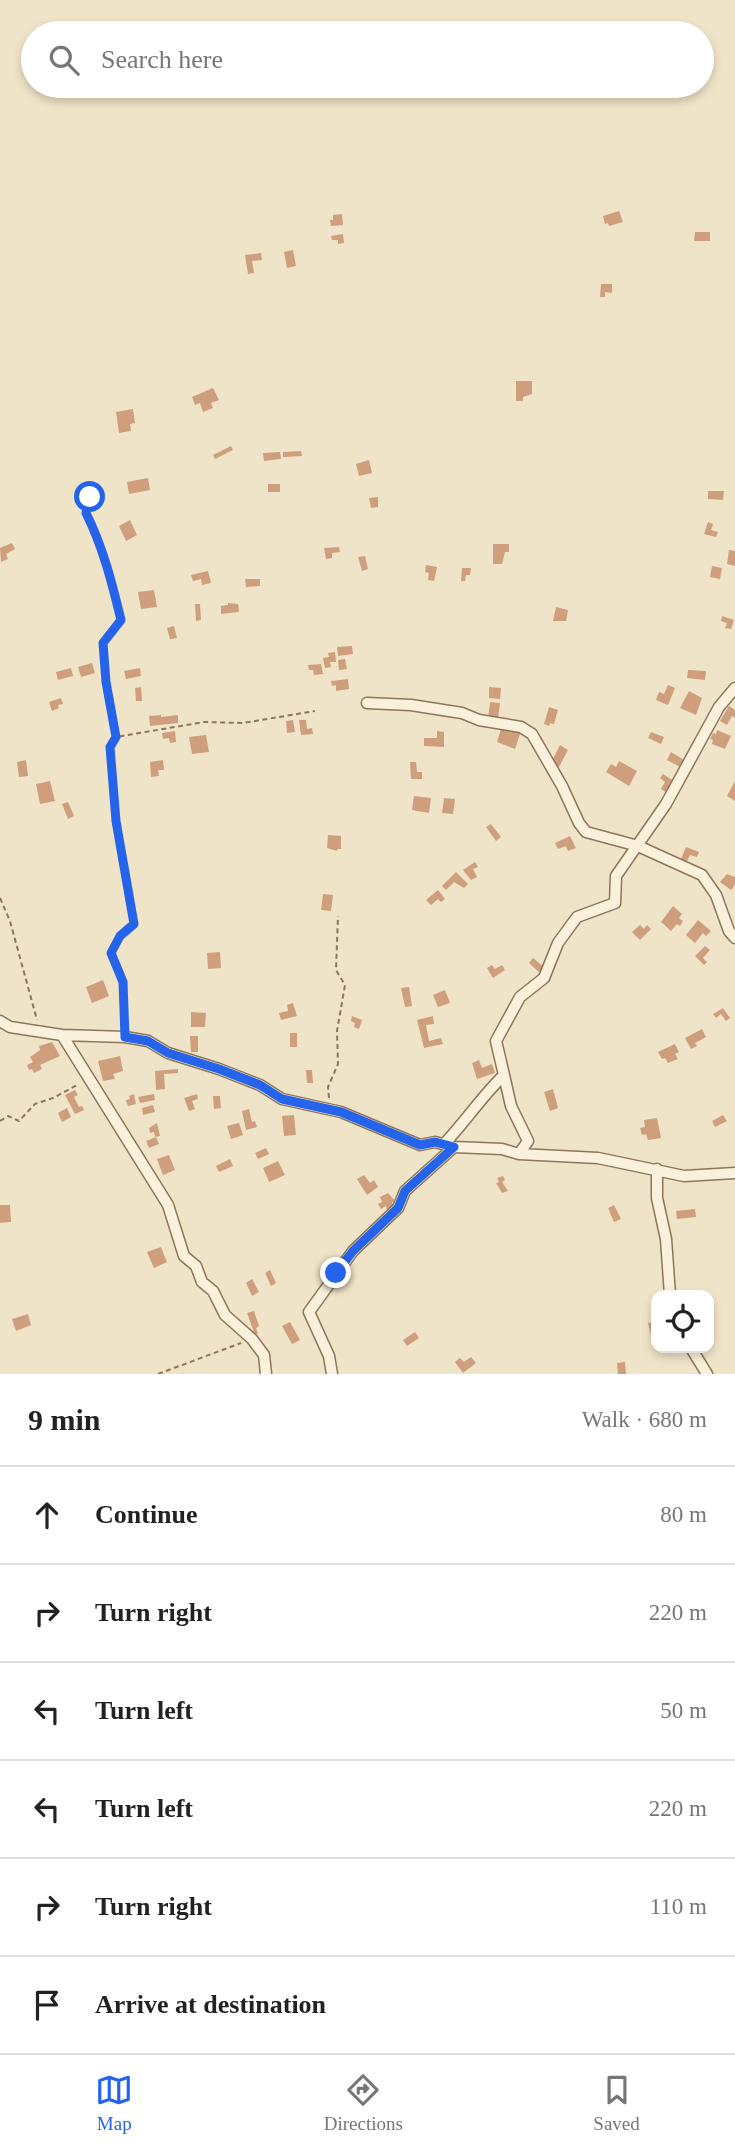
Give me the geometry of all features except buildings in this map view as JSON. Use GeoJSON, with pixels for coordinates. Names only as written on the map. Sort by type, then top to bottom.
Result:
{"type":"FeatureCollection","features":[{"type":"Feature","properties":{"kind":"street"},"geometry":{"type":"LineString","coordinates":[[519,1154],[528,1141],[511,1106],[496,1041],[520,997],[544,978],[558,943],[577,917],[615,904],[616,876],[666,804],[719,707],[735,688]]}},
{"type":"Feature","properties":{"kind":"street"},"geometry":{"type":"LineString","coordinates":[[368,703],[411,705],[462,713],[479,720],[521,727],[531,734],[586,832],[638,846],[702,875],[716,895],[729,931],[735,939]]}},
{"type":"Feature","properties":{"kind":"street"},"geometry":{"type":"LineString","coordinates":[[0,1021],[10,1027],[62,1035],[125,1037],[148,1041],[168,1053],[260,1085],[282,1099],[330,1109],[396,1133],[420,1145],[435,1142],[502,1149],[519,1154],[598,1158],[684,1175],[735,1173]]}},
{"type":"Feature","properties":{"kind":"street"},"geometry":{"type":"LineString","coordinates":[[62,1035],[132,1143],[168,1205],[184,1256],[195,1266],[202,1282],[213,1291],[225,1315],[252,1339],[264,1355],[266,1374]]}},
{"type":"Feature","properties":{"kind":"street"},"geometry":{"type":"LineString","coordinates":[[332,1374],[329,1356],[309,1312],[353,1251],[398,1208],[405,1191],[450,1145],[458,1129],[489,1089],[504,1075]]}},
{"type":"Feature","properties":{"kind":"street"},"geometry":{"type":"LineString","coordinates":[[657,1170],[657,1198],[666,1239],[670,1290]]}},
{"type":"Feature","properties":{"kind":"street"},"geometry":{"type":"LineString","coordinates":[[694,1353],[707,1374]]}},
{"type":"Feature","properties":{"kind":"path"},"geometry":{"type":"LineString","coordinates":[[90,497],[86,513],[98,536],[121,620],[103,643],[106,682],[116,737],[110,747],[116,821],[134,924],[120,936],[111,953],[123,982],[125,1037]]}},
{"type":"Feature","properties":{"kind":"path"},"geometry":{"type":"LineString","coordinates":[[116,737],[204,722],[243,723],[315,711]]}},
{"type":"Feature","properties":{"kind":"path"},"geometry":{"type":"LineString","coordinates":[[0,898],[10,921],[31,990],[40,1031]]}},
{"type":"Feature","properties":{"kind":"path"},"geometry":{"type":"LineString","coordinates":[[330,1109],[328,1087],[338,1064],[337,1031],[345,985],[336,970],[338,916]]}},
{"type":"Feature","properties":{"kind":"path"},"geometry":{"type":"LineString","coordinates":[[0,1121],[8,1116],[19,1121],[35,1104],[53,1098],[87,1076]]}},
{"type":"Feature","properties":{"kind":"path"},"geometry":{"type":"LineString","coordinates":[[158,1374],[252,1339]]}},
{"type":"Feature","properties":{"kind":"route"},"geometry":{"type":"LineString","coordinates":[[90,497],[86,513],[98,536],[121,620],[103,643],[106,682],[116,737],[110,747],[116,821],[134,924],[120,936],[111,953],[123,982],[125,1037],[148,1041],[168,1053],[260,1085],[282,1099],[341,1112],[420,1145],[435,1142],[454,1147],[405,1191],[398,1208],[353,1251],[336,1273]]}}]}
